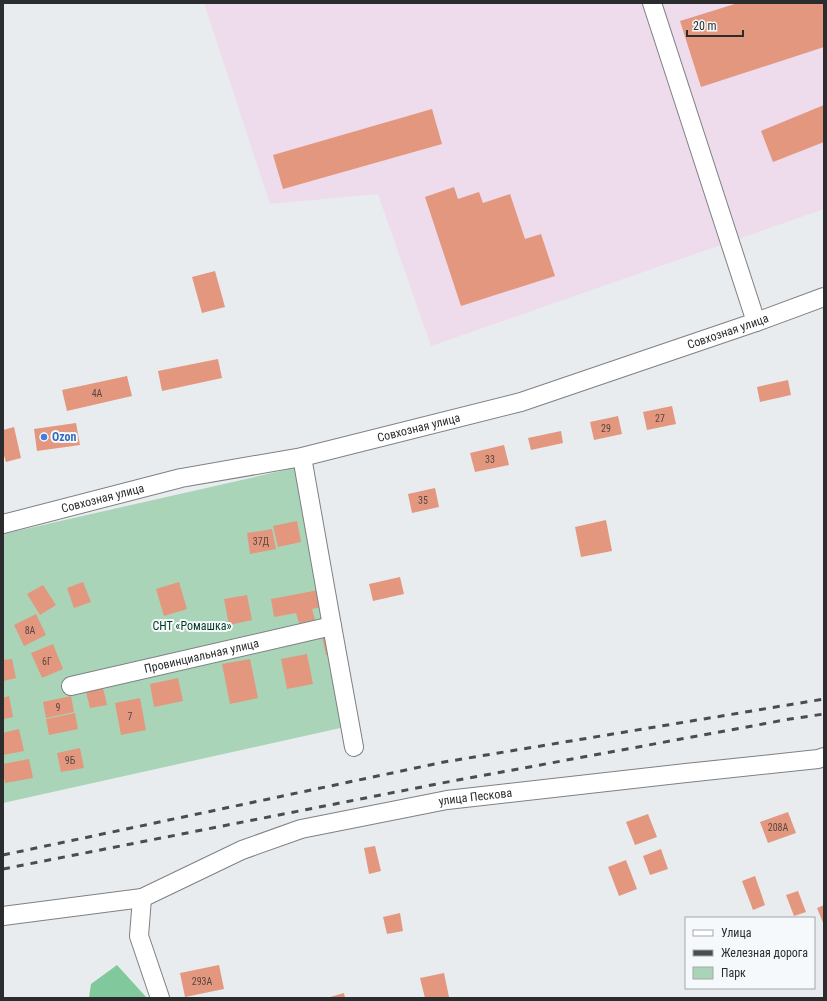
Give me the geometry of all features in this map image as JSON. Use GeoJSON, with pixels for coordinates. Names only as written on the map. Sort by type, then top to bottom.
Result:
{"type":"FeatureCollection","features":[{"type":"Feature","properties":{"kind":"street"},"geometry":{"type":"LineString","coordinates":[[652,3],[756,322]]}},
{"type":"Feature","properties":{"kind":"street","name":"Совхозная улица"},"geometry":{"type":"LineString","coordinates":[[3,524],[181,478],[302,457],[521,402],[756,322],[824,296]]}},
{"type":"Feature","properties":{"kind":"street"},"geometry":{"type":"LineString","coordinates":[[302,457],[354,748]]}},
{"type":"Feature","properties":{"kind":"street","name":"Провинциальная улица"},"geometry":{"type":"LineString","coordinates":[[71,686],[332,626]]}},
{"type":"Feature","properties":{"kind":"street","name":"улица Пескова"},"geometry":{"type":"LineString","coordinates":[[3,916],[142,898],[242,850],[301,829],[447,800],[686,773],[822,763]]}},
{"type":"Feature","properties":{"kind":"street"},"geometry":{"type":"LineString","coordinates":[[142,898],[139,936],[160,998]]}},
{"type":"Feature","properties":{"kind":"shaded area"},"geometry":{"type":"Polygon","coordinates":[[[204,3],[824,3],[824,209],[431,346],[378,194],[270,204],[204,3]]]}},
{"type":"Feature","properties":{"kind":"green space","name":"СНТ «Ромашка»"},"geometry":{"type":"Polygon","coordinates":[[[303,466],[354,725],[3,803],[3,534],[303,466]]]}},
{"type":"Feature","properties":{"kind":"green space"},"geometry":{"type":"Polygon","coordinates":[[[117,965],[147,998],[89,998],[91,984],[117,965]]]}},
{"type":"Feature","properties":{"kind":"building"},"geometry":{"type":"Polygon","coordinates":[[[738,3],[824,3],[824,47],[701,87],[680,21],[738,3]]]}},
{"type":"Feature","properties":{"kind":"building"},"geometry":{"type":"Polygon","coordinates":[[[824,105],[824,142],[773,162],[761,131],[824,105]]]}},
{"type":"Feature","properties":{"kind":"building"},"geometry":{"type":"Polygon","coordinates":[[[432,109],[442,144],[283,189],[273,155],[432,109]]]}},
{"type":"Feature","properties":{"kind":"building"},"geometry":{"type":"Polygon","coordinates":[[[454,187],[458,199],[479,192],[483,203],[510,194],[525,239],[541,234],[555,276],[461,306],[425,197],[454,187]]]}},
{"type":"Feature","properties":{"kind":"building"},"geometry":{"type":"Polygon","coordinates":[[[215,271],[225,307],[202,313],[192,277],[215,271]]]}},
{"type":"Feature","properties":{"kind":"building"},"geometry":{"type":"Polygon","coordinates":[[[218,359],[222,378],[162,391],[158,371],[218,359]]]}},
{"type":"Feature","properties":{"kind":"building"},"geometry":{"type":"Polygon","coordinates":[[[127,376],[132,396],[67,411],[62,390],[127,376]]]}},
{"type":"Feature","properties":{"kind":"building"},"geometry":{"type":"Polygon","coordinates":[[[788,380],[791,395],[760,402],[757,387],[788,380]]]}},
{"type":"Feature","properties":{"kind":"building"},"geometry":{"type":"Polygon","coordinates":[[[672,406],[676,424],[647,430],[643,412],[672,406]]]}},
{"type":"Feature","properties":{"kind":"building"},"geometry":{"type":"Polygon","coordinates":[[[618,416],[622,434],[594,440],[590,422],[618,416]]]}},
{"type":"Feature","properties":{"kind":"building"},"geometry":{"type":"Polygon","coordinates":[[[76,423],[80,445],[37,451],[34,429],[76,423]]]}},
{"type":"Feature","properties":{"kind":"building"},"geometry":{"type":"Polygon","coordinates":[[[14,427],[21,458],[6,462],[3,452],[3,430],[14,427]]]}},
{"type":"Feature","properties":{"kind":"building"},"geometry":{"type":"Polygon","coordinates":[[[561,431],[563,443],[531,450],[528,438],[561,431]]]}},
{"type":"Feature","properties":{"kind":"building"},"geometry":{"type":"Polygon","coordinates":[[[504,445],[509,465],[475,472],[470,453],[504,445]]]}},
{"type":"Feature","properties":{"kind":"building"},"geometry":{"type":"Polygon","coordinates":[[[435,488],[439,507],[412,513],[408,494],[435,488]]]}},
{"type":"Feature","properties":{"kind":"building"},"geometry":{"type":"Polygon","coordinates":[[[606,520],[612,551],[581,557],[575,527],[606,520]]]}},
{"type":"Feature","properties":{"kind":"building"},"geometry":{"type":"Polygon","coordinates":[[[297,521],[301,542],[278,547],[273,526],[297,521]]]}},
{"type":"Feature","properties":{"kind":"building"},"geometry":{"type":"Polygon","coordinates":[[[272,529],[276,549],[250,554],[247,533],[272,529]]]}},
{"type":"Feature","properties":{"kind":"building"},"geometry":{"type":"Polygon","coordinates":[[[400,577],[404,594],[373,601],[369,584],[400,577]]]}},
{"type":"Feature","properties":{"kind":"building"},"geometry":{"type":"Polygon","coordinates":[[[83,582],[91,602],[74,608],[67,588],[83,582]]]}},
{"type":"Feature","properties":{"kind":"building"},"geometry":{"type":"Polygon","coordinates":[[[179,582],[187,609],[164,616],[156,589],[179,582]]]}},
{"type":"Feature","properties":{"kind":"building"},"geometry":{"type":"Polygon","coordinates":[[[43,585],[56,605],[40,615],[27,594],[43,585]]]}},
{"type":"Feature","properties":{"kind":"building"},"geometry":{"type":"Polygon","coordinates":[[[319,590],[322,607],[312,609],[315,620],[299,623],[296,613],[274,617],[271,599],[319,590]]]}},
{"type":"Feature","properties":{"kind":"building"},"geometry":{"type":"Polygon","coordinates":[[[247,595],[252,620],[229,625],[224,599],[247,595]]]}},
{"type":"Feature","properties":{"kind":"building"},"geometry":{"type":"Polygon","coordinates":[[[36,614],[46,635],[24,646],[14,625],[36,614]]]}},
{"type":"Feature","properties":{"kind":"building"},"geometry":{"type":"Polygon","coordinates":[[[330,635],[334,654],[326,655],[322,636],[330,635]]]}},
{"type":"Feature","properties":{"kind":"building"},"geometry":{"type":"Polygon","coordinates":[[[53,644],[63,669],[42,678],[31,653],[53,644]]]}},
{"type":"Feature","properties":{"kind":"building"},"geometry":{"type":"Polygon","coordinates":[[[307,654],[313,684],[287,689],[281,659],[307,654]]]}},
{"type":"Feature","properties":{"kind":"building"},"geometry":{"type":"Polygon","coordinates":[[[12,659],[16,678],[3,681],[3,660],[12,659]]]}},
{"type":"Feature","properties":{"kind":"building"},"geometry":{"type":"Polygon","coordinates":[[[250,659],[258,698],[230,704],[222,664],[250,659]]]}},
{"type":"Feature","properties":{"kind":"building"},"geometry":{"type":"Polygon","coordinates":[[[178,678],[183,701],[154,707],[150,684],[178,678]]]}},
{"type":"Feature","properties":{"kind":"building"},"geometry":{"type":"Polygon","coordinates":[[[103,688],[107,705],[90,708],[86,692],[103,688]]]}},
{"type":"Feature","properties":{"kind":"building"},"geometry":{"type":"Polygon","coordinates":[[[9,696],[13,717],[3,719],[3,698],[9,696]]]}},
{"type":"Feature","properties":{"kind":"building"},"geometry":{"type":"Polygon","coordinates":[[[71,696],[74,712],[46,718],[43,702],[71,696]]]}},
{"type":"Feature","properties":{"kind":"building"},"geometry":{"type":"Polygon","coordinates":[[[140,698],[146,730],[121,735],[115,703],[140,698]]]}},
{"type":"Feature","properties":{"kind":"building"},"geometry":{"type":"Polygon","coordinates":[[[75,713],[78,729],[49,735],[46,719],[75,713]]]}},
{"type":"Feature","properties":{"kind":"building"},"geometry":{"type":"Polygon","coordinates":[[[19,729],[24,751],[3,755],[3,733],[19,729]]]}},
{"type":"Feature","properties":{"kind":"building"},"geometry":{"type":"Polygon","coordinates":[[[80,748],[84,768],[61,772],[57,753],[80,748]]]}},
{"type":"Feature","properties":{"kind":"building"},"geometry":{"type":"Polygon","coordinates":[[[29,759],[33,778],[5,783],[3,764],[29,759]]]}},
{"type":"Feature","properties":{"kind":"building"},"geometry":{"type":"Polygon","coordinates":[[[788,812],[796,833],[768,843],[760,822],[788,812]]]}},
{"type":"Feature","properties":{"kind":"building"},"geometry":{"type":"Polygon","coordinates":[[[648,814],[657,837],[635,845],[626,822],[648,814]]]}},
{"type":"Feature","properties":{"kind":"building"},"geometry":{"type":"Polygon","coordinates":[[[375,846],[381,871],[369,874],[364,848],[375,846]]]}},
{"type":"Feature","properties":{"kind":"building"},"geometry":{"type":"Polygon","coordinates":[[[661,849],[668,869],[650,875],[643,856],[661,849]]]}},
{"type":"Feature","properties":{"kind":"building"},"geometry":{"type":"Polygon","coordinates":[[[626,860],[637,889],[619,896],[608,867],[626,860]]]}},
{"type":"Feature","properties":{"kind":"building"},"geometry":{"type":"Polygon","coordinates":[[[755,876],[765,905],[753,910],[742,881],[755,876]]]}},
{"type":"Feature","properties":{"kind":"building"},"geometry":{"type":"Polygon","coordinates":[[[798,891],[806,912],[794,916],[786,895],[798,891]]]}},
{"type":"Feature","properties":{"kind":"building"},"geometry":{"type":"Polygon","coordinates":[[[824,905],[824,925],[817,908],[824,905]]]}},
{"type":"Feature","properties":{"kind":"building"},"geometry":{"type":"Polygon","coordinates":[[[400,913],[403,931],[387,934],[383,917],[400,913]]]}},
{"type":"Feature","properties":{"kind":"building"},"geometry":{"type":"Polygon","coordinates":[[[219,965],[224,989],[185,997],[180,973],[219,965]]]}},
{"type":"Feature","properties":{"kind":"building"},"geometry":{"type":"Polygon","coordinates":[[[444,973],[449,997],[425,998],[420,978],[444,973]]]}},
{"type":"Feature","properties":{"kind":"building"},"geometry":{"type":"Polygon","coordinates":[[[344,993],[345,998],[330,998],[330,997],[344,993]]]}},
{"type":"Feature","properties":{"kind":"railway"},"geometry":{"type":"LineString","coordinates":[[3,855],[444,762],[824,699]]}},
{"type":"Feature","properties":{"kind":"railway"},"geometry":{"type":"LineString","coordinates":[[3,869],[442,783],[824,714]]}},
{"type":"Feature","properties":{"kind":"place","name":"Ozon"},"geometry":{"type":"Point","coordinates":[44,437]}}]}
